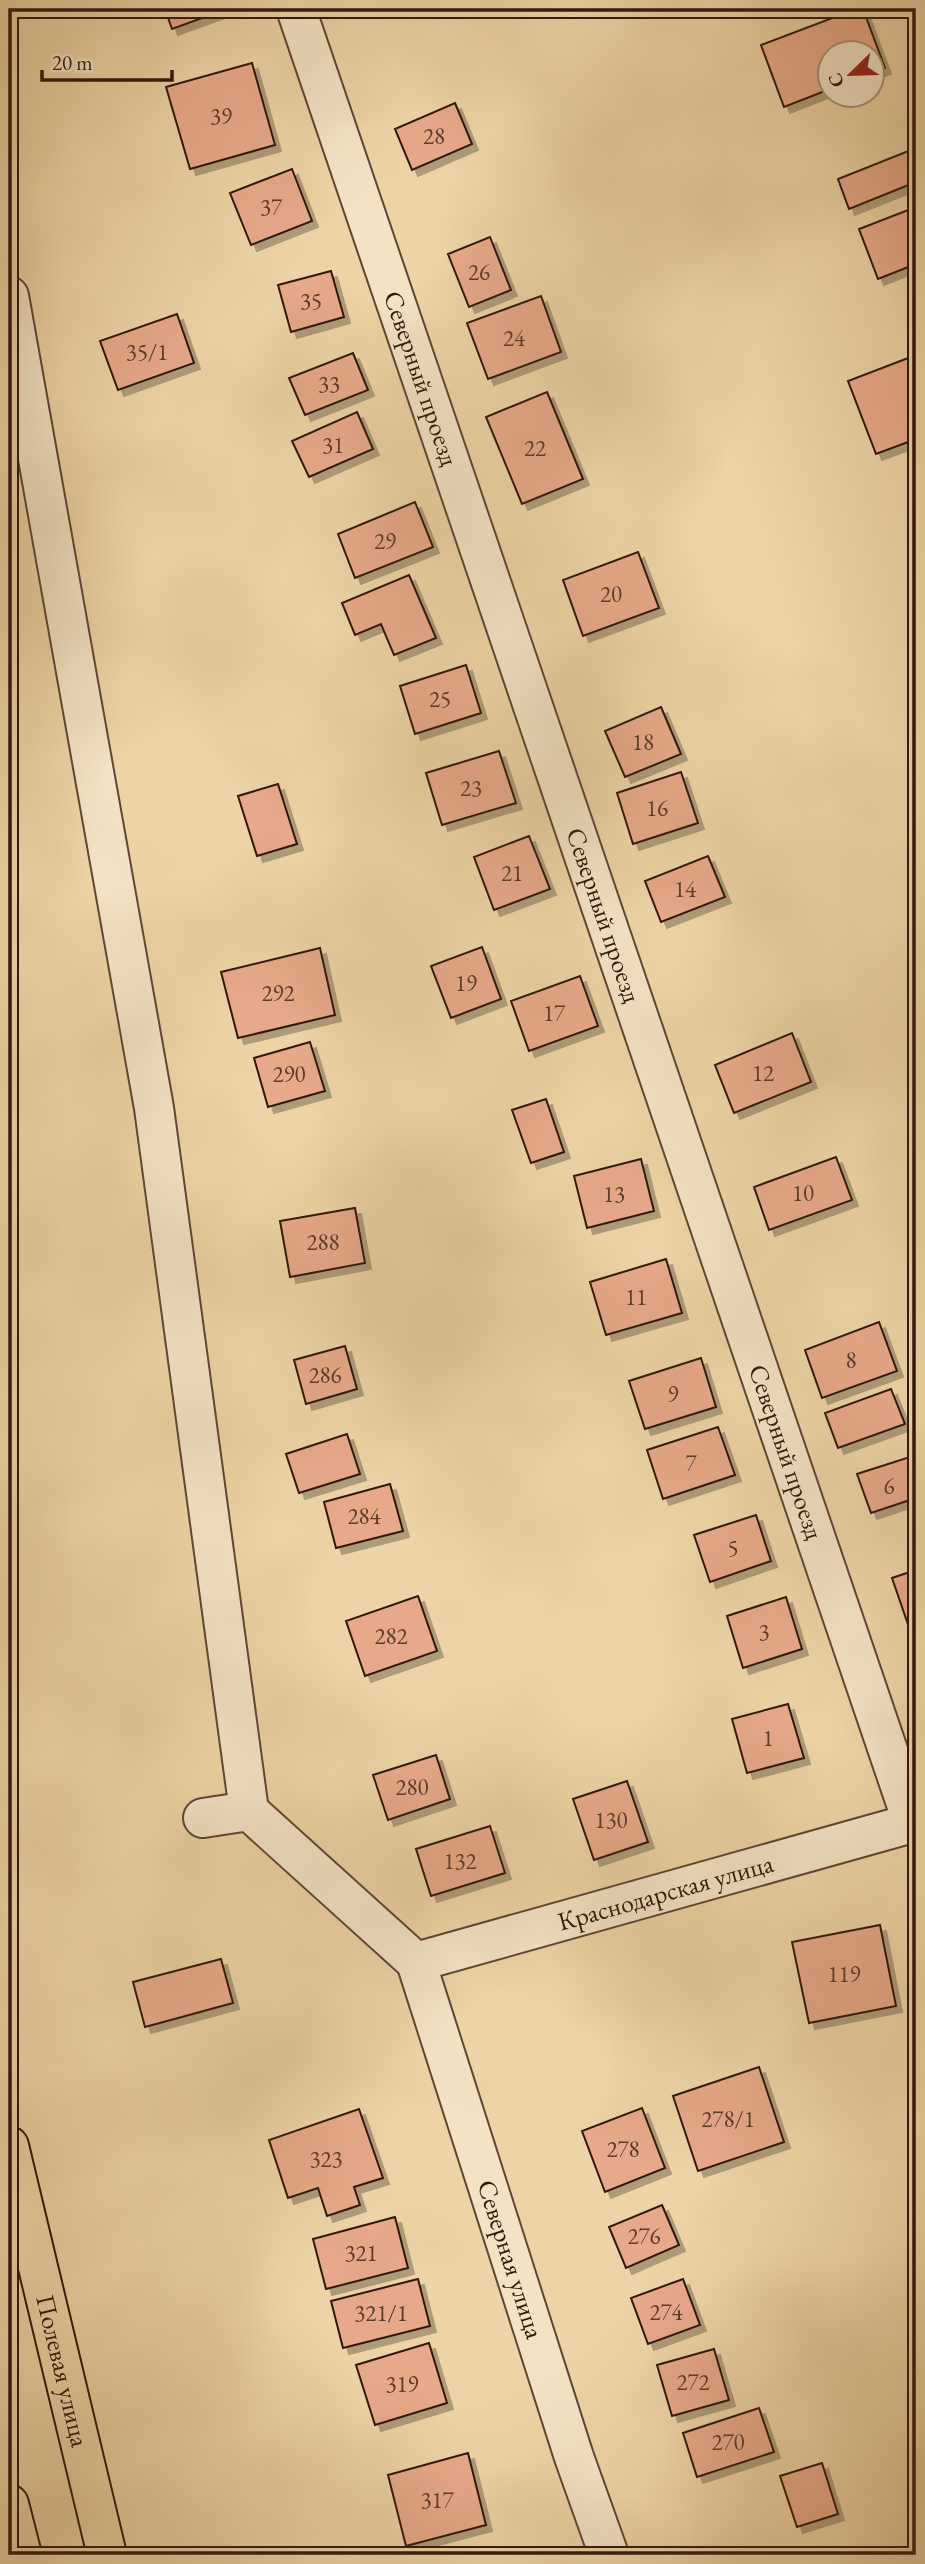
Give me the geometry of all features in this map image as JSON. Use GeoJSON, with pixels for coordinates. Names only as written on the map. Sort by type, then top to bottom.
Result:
{"type":"FeatureCollection","features":[{"type":"Feature","properties":{"kind":"highway","name":"Полевая улица"},"geometry":{"type":"LineString","coordinates":[[9,2146],[107,2555]]}},
{"type":"Feature","properties":{"kind":"highway"},"geometry":{"type":"LineString","coordinates":[[9,2504],[22,2555]]}},
{"type":"Feature","properties":{"kind":"street","name":"Северный проезд"},"geometry":{"type":"LineString","coordinates":[[296,9],[915,1823]]}},
{"type":"Feature","properties":{"kind":"street"},"geometry":{"type":"LineString","coordinates":[[9,296],[154,1108],[249,1811],[416,1962]]}},
{"type":"Feature","properties":{"kind":"street"},"geometry":{"type":"LineString","coordinates":[[203,1818],[249,1811]]}},
{"type":"Feature","properties":{"kind":"street","name":"Краснодарская улица"},"geometry":{"type":"LineString","coordinates":[[416,1962],[915,1823]]}},
{"type":"Feature","properties":{"kind":"street","name":"Северная улица"},"geometry":{"type":"LineString","coordinates":[[416,1962],[574,2457],[609,2555]]}},
{"type":"Feature","properties":{"kind":"building"},"geometry":{"type":"Polygon","coordinates":[[[165,9],[227,9],[172,29],[165,9]]]}},
{"type":"Feature","properties":{"kind":"building"},"geometry":{"type":"Polygon","coordinates":[[[856,9],[863,9],[874,38],[816,38],[816,94],[784,107],[761,45],[856,9]]]}},
{"type":"Feature","properties":{"kind":"building"},"geometry":{"type":"Polygon","coordinates":[[[252,63],[275,145],[190,169],[166,87],[252,63]]]}},
{"type":"Feature","properties":{"kind":"building"},"geometry":{"type":"Polygon","coordinates":[[[455,103],[472,144],[412,170],[395,129],[455,103]]]}},
{"type":"Feature","properties":{"kind":"building"},"geometry":{"type":"Polygon","coordinates":[[[916,148],[916,182],[849,209],[838,179],[916,148]]]}},
{"type":"Feature","properties":{"kind":"building"},"geometry":{"type":"Polygon","coordinates":[[[292,169],[312,221],[251,245],[230,193],[292,169]]]}},
{"type":"Feature","properties":{"kind":"building"},"geometry":{"type":"Polygon","coordinates":[[[916,207],[916,264],[878,279],[859,229],[916,207]]]}},
{"type":"Feature","properties":{"kind":"building"},"geometry":{"type":"Polygon","coordinates":[[[490,237],[511,290],[469,307],[448,254],[490,237]]]}},
{"type":"Feature","properties":{"kind":"building"},"geometry":{"type":"Polygon","coordinates":[[[331,271],[344,317],[291,332],[278,285],[331,271]]]}},
{"type":"Feature","properties":{"kind":"building"},"geometry":{"type":"Polygon","coordinates":[[[541,296],[561,352],[488,379],[467,323],[541,296]]]}},
{"type":"Feature","properties":{"kind":"building"},"geometry":{"type":"Polygon","coordinates":[[[177,314],[194,363],[118,390],[100,341],[177,314]]]}},
{"type":"Feature","properties":{"kind":"building"},"geometry":{"type":"Polygon","coordinates":[[[353,353],[368,390],[305,415],[289,378],[353,353]]]}},
{"type":"Feature","properties":{"kind":"building"},"geometry":{"type":"Polygon","coordinates":[[[916,355],[916,439],[876,454],[848,381],[916,355]]]}},
{"type":"Feature","properties":{"kind":"building"},"geometry":{"type":"Polygon","coordinates":[[[547,392],[583,479],[522,504],[486,417],[547,392]]]}},
{"type":"Feature","properties":{"kind":"building"},"geometry":{"type":"Polygon","coordinates":[[[357,412],[373,449],[309,477],[292,441],[357,412]]]}},
{"type":"Feature","properties":{"kind":"building"},"geometry":{"type":"Polygon","coordinates":[[[916,453],[916,474],[909,456],[916,453]]]}},
{"type":"Feature","properties":{"kind":"building"},"geometry":{"type":"Polygon","coordinates":[[[415,502],[433,547],[355,578],[338,534],[415,502]]]}},
{"type":"Feature","properties":{"kind":"building"},"geometry":{"type":"Polygon","coordinates":[[[638,552],[659,608],[583,636],[563,580],[638,552]]]}},
{"type":"Feature","properties":{"kind":"building"},"geometry":{"type":"Polygon","coordinates":[[[409,575],[436,638],[394,655],[381,624],[355,635],[342,603],[409,575]]]}},
{"type":"Feature","properties":{"kind":"building"},"geometry":{"type":"Polygon","coordinates":[[[466,665],[481,713],[415,734],[400,686],[466,665]]]}},
{"type":"Feature","properties":{"kind":"building"},"geometry":{"type":"Polygon","coordinates":[[[661,707],[681,754],[625,777],[605,731],[661,707]]]}},
{"type":"Feature","properties":{"kind":"building"},"geometry":{"type":"Polygon","coordinates":[[[499,751],[516,803],[442,825],[426,773],[499,751]]]}},
{"type":"Feature","properties":{"kind":"building"},"geometry":{"type":"Polygon","coordinates":[[[681,772],[698,823],[633,844],[617,793],[681,772]]]}},
{"type":"Feature","properties":{"kind":"building"},"geometry":{"type":"Polygon","coordinates":[[[278,784],[297,844],[257,856],[238,796],[278,784]]]}},
{"type":"Feature","properties":{"kind":"building"},"geometry":{"type":"Polygon","coordinates":[[[529,836],[550,889],[494,910],[474,857],[529,836]]]}},
{"type":"Feature","properties":{"kind":"building"},"geometry":{"type":"Polygon","coordinates":[[[708,856],[725,897],[661,922],[645,881],[708,856]]]}},
{"type":"Feature","properties":{"kind":"building"},"geometry":{"type":"Polygon","coordinates":[[[482,947],[501,999],[451,1018],[431,966],[482,947]]]}},
{"type":"Feature","properties":{"kind":"building"},"geometry":{"type":"Polygon","coordinates":[[[320,948],[335,1015],[238,1038],[221,972],[320,948]]]}},
{"type":"Feature","properties":{"kind":"building"},"geometry":{"type":"Polygon","coordinates":[[[580,976],[598,1026],[529,1051],[511,1001],[580,976]]]}},
{"type":"Feature","properties":{"kind":"building"},"geometry":{"type":"Polygon","coordinates":[[[792,1033],[811,1082],[734,1113],[715,1065],[792,1033]]]}},
{"type":"Feature","properties":{"kind":"building"},"geometry":{"type":"Polygon","coordinates":[[[310,1042],[325,1091],[268,1107],[254,1058],[310,1042]]]}},
{"type":"Feature","properties":{"kind":"building"},"geometry":{"type":"Polygon","coordinates":[[[546,1099],[564,1152],[531,1163],[512,1110],[546,1099]]]}},
{"type":"Feature","properties":{"kind":"building"},"geometry":{"type":"Polygon","coordinates":[[[836,1157],[852,1200],[769,1230],[754,1187],[836,1157]]]}},
{"type":"Feature","properties":{"kind":"building"},"geometry":{"type":"Polygon","coordinates":[[[641,1159],[654,1211],[587,1228],[574,1176],[641,1159]]]}},
{"type":"Feature","properties":{"kind":"building"},"geometry":{"type":"Polygon","coordinates":[[[355,1208],[365,1263],[290,1277],[280,1221],[355,1208]]]}},
{"type":"Feature","properties":{"kind":"building"},"geometry":{"type":"Polygon","coordinates":[[[666,1259],[682,1313],[606,1335],[590,1282],[666,1259]]]}},
{"type":"Feature","properties":{"kind":"building"},"geometry":{"type":"Polygon","coordinates":[[[879,1322],[897,1371],[822,1398],[805,1350],[879,1322]]]}},
{"type":"Feature","properties":{"kind":"building"},"geometry":{"type":"Polygon","coordinates":[[[345,1346],[357,1389],[306,1404],[294,1360],[345,1346]]]}},
{"type":"Feature","properties":{"kind":"building"},"geometry":{"type":"Polygon","coordinates":[[[701,1358],[716,1407],[645,1429],[629,1381],[701,1358]]]}},
{"type":"Feature","properties":{"kind":"building"},"geometry":{"type":"Polygon","coordinates":[[[891,1389],[905,1424],[838,1448],[825,1413],[891,1389]]]}},
{"type":"Feature","properties":{"kind":"building"},"geometry":{"type":"Polygon","coordinates":[[[718,1427],[735,1475],[663,1499],[647,1450],[718,1427]]]}},
{"type":"Feature","properties":{"kind":"building"},"geometry":{"type":"Polygon","coordinates":[[[347,1434],[360,1474],[299,1493],[286,1454],[347,1434]]]}},
{"type":"Feature","properties":{"kind":"building"},"geometry":{"type":"Polygon","coordinates":[[[916,1455],[916,1498],[871,1513],[857,1474],[916,1455]]]}},
{"type":"Feature","properties":{"kind":"building"},"geometry":{"type":"Polygon","coordinates":[[[390,1484],[403,1531],[336,1548],[324,1502],[390,1484]]]}},
{"type":"Feature","properties":{"kind":"building"},"geometry":{"type":"Polygon","coordinates":[[[756,1515],[771,1561],[710,1582],[694,1535],[756,1515]]]}},
{"type":"Feature","properties":{"kind":"building"},"geometry":{"type":"Polygon","coordinates":[[[916,1570],[916,1632],[911,1633],[892,1578],[916,1570]]]}},
{"type":"Feature","properties":{"kind":"building"},"geometry":{"type":"Polygon","coordinates":[[[418,1596],[437,1651],[365,1676],[346,1621],[418,1596]]]}},
{"type":"Feature","properties":{"kind":"building"},"geometry":{"type":"Polygon","coordinates":[[[786,1597],[802,1649],[743,1668],[727,1616],[786,1597]]]}},
{"type":"Feature","properties":{"kind":"building"},"geometry":{"type":"Polygon","coordinates":[[[788,1704],[804,1758],[747,1773],[732,1719],[788,1704]]]}},
{"type":"Feature","properties":{"kind":"building"},"geometry":{"type":"Polygon","coordinates":[[[436,1755],[450,1799],[388,1820],[373,1775],[436,1755]]]}},
{"type":"Feature","properties":{"kind":"building"},"geometry":{"type":"Polygon","coordinates":[[[627,1781],[648,1842],[594,1860],[573,1799],[627,1781]]]}},
{"type":"Feature","properties":{"kind":"building"},"geometry":{"type":"Polygon","coordinates":[[[490,1826],[505,1873],[431,1896],[416,1849],[490,1826]]]}},
{"type":"Feature","properties":{"kind":"building"},"geometry":{"type":"Polygon","coordinates":[[[880,1925],[896,2006],[809,2023],[792,1942],[880,1925]]]}},
{"type":"Feature","properties":{"kind":"building"},"geometry":{"type":"Polygon","coordinates":[[[221,1959],[233,2003],[145,2027],[133,1982],[221,1959]]]}},
{"type":"Feature","properties":{"kind":"building"},"geometry":{"type":"Polygon","coordinates":[[[759,2067],[784,2142],[698,2171],[673,2096],[759,2067]]]}},
{"type":"Feature","properties":{"kind":"building"},"geometry":{"type":"Polygon","coordinates":[[[642,2108],[665,2168],[605,2192],[582,2131],[642,2108]]]}},
{"type":"Feature","properties":{"kind":"building"},"geometry":{"type":"Polygon","coordinates":[[[359,2109],[383,2178],[354,2187],[360,2205],[327,2216],[318,2188],[288,2198],[269,2140],[359,2109]]]}},
{"type":"Feature","properties":{"kind":"building"},"geometry":{"type":"Polygon","coordinates":[[[662,2205],[679,2245],[626,2268],[609,2227],[662,2205]]]}},
{"type":"Feature","properties":{"kind":"building"},"geometry":{"type":"Polygon","coordinates":[[[395,2217],[408,2268],[326,2289],[313,2239],[395,2217]]]}},
{"type":"Feature","properties":{"kind":"building"},"geometry":{"type":"Polygon","coordinates":[[[418,2279],[430,2326],[343,2348],[331,2301],[418,2279]]]}},
{"type":"Feature","properties":{"kind":"building"},"geometry":{"type":"Polygon","coordinates":[[[683,2279],[700,2325],[648,2344],[631,2298],[683,2279]]]}},
{"type":"Feature","properties":{"kind":"building"},"geometry":{"type":"Polygon","coordinates":[[[429,2343],[447,2403],[375,2425],[356,2365],[429,2343]]]}},
{"type":"Feature","properties":{"kind":"building"},"geometry":{"type":"Polygon","coordinates":[[[714,2349],[729,2400],[672,2416],[657,2365],[714,2349]]]}},
{"type":"Feature","properties":{"kind":"building"},"geometry":{"type":"Polygon","coordinates":[[[759,2408],[774,2452],[697,2477],[683,2433],[759,2408]]]}},
{"type":"Feature","properties":{"kind":"building"},"geometry":{"type":"Polygon","coordinates":[[[468,2453],[486,2525],[406,2546],[388,2475],[468,2453]]]}},
{"type":"Feature","properties":{"kind":"building"},"geometry":{"type":"Polygon","coordinates":[[[822,2463],[838,2514],[797,2527],[780,2476],[822,2463]]]}}]}
